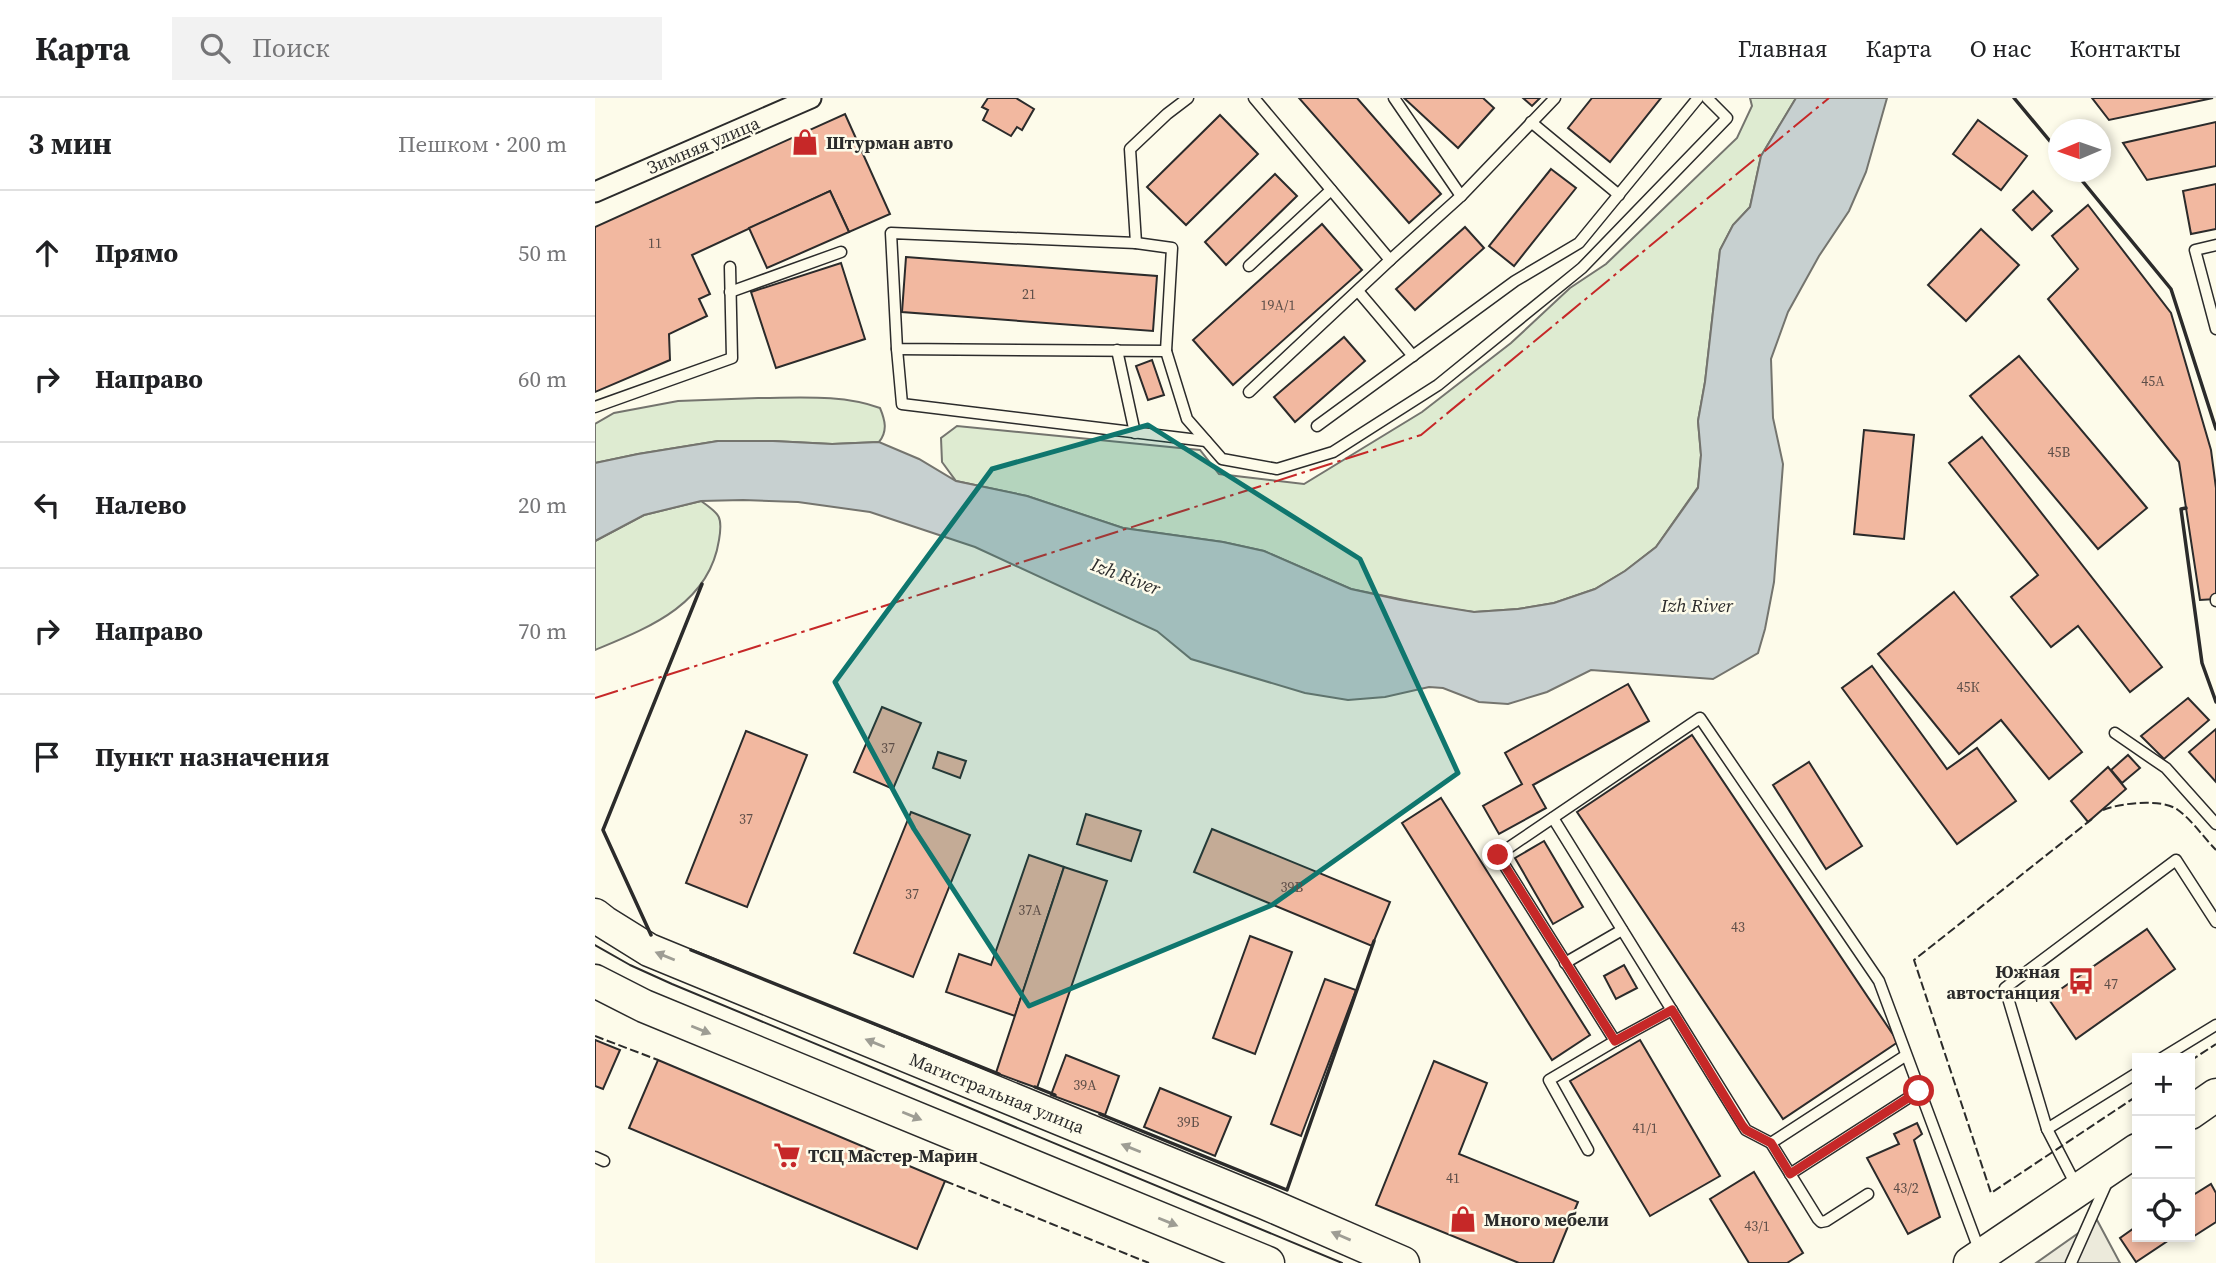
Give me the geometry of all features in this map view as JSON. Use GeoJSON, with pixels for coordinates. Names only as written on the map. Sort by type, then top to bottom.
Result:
{"type":"FeatureCollection","features":[{"type":"Feature","properties":{"kind":"main road","name":"Магистральная улица"},"geometry":{"type":"LineString","coordinates":[[595,915],[649,950],[1265,1203],[1403,1263]]}},
{"type":"Feature","properties":{"kind":"main road"},"geometry":{"type":"LineString","coordinates":[[595,981],[644,1006],[1268,1263]]}},
{"type":"Feature","properties":{"kind":"main road"},"geometry":{"type":"LineString","coordinates":[[2195,1110],[2216,1095]]}},
{"type":"Feature","properties":{"kind":"main road"},"geometry":{"type":"LineString","coordinates":[[1975,1259],[2126,1158]]}},
{"type":"Feature","properties":{"kind":"street","name":"Зимняя улица"},"geometry":{"type":"LineString","coordinates":[[595,192],[811,98]]}},
{"type":"Feature","properties":{"kind":"lane"},"geometry":{"type":"LineString","coordinates":[[1136,243],[1130,149],[1188,98]]}},
{"type":"Feature","properties":{"kind":"lane"},"geometry":{"type":"LineString","coordinates":[[1254,98],[1390,260]]}},
{"type":"Feature","properties":{"kind":"lane"},"geometry":{"type":"LineString","coordinates":[[1394,98],[1461,197]]}},
{"type":"Feature","properties":{"kind":"lane"},"geometry":{"type":"LineString","coordinates":[[1249,392],[1461,197],[1555,98]]}},
{"type":"Feature","properties":{"kind":"lane"},"geometry":{"type":"LineString","coordinates":[[1317,426],[1515,281],[1579,243],[1698,98]]}},
{"type":"Feature","properties":{"kind":"lane"},"geometry":{"type":"LineString","coordinates":[[1206,441],[902,404],[891,233],[1136,243],[1172,248],[1166,351],[1187,419],[1222,459],[1277,469],[1333,452],[1438,385],[1582,268],[1727,118],[1707,98]]}},
{"type":"Feature","properties":{"kind":"lane"},"geometry":{"type":"LineString","coordinates":[[1531,122],[1619,195]]}},
{"type":"Feature","properties":{"kind":"lane"},"geometry":{"type":"LineString","coordinates":[[1249,266],[1331,190]]}},
{"type":"Feature","properties":{"kind":"lane"},"geometry":{"type":"LineString","coordinates":[[2216,245],[2195,250],[2216,329]]}},
{"type":"Feature","properties":{"kind":"lane"},"geometry":{"type":"LineString","coordinates":[[730,292],[841,252]]}},
{"type":"Feature","properties":{"kind":"lane"},"geometry":{"type":"LineString","coordinates":[[595,407],[731,358],[730,267]]}},
{"type":"Feature","properties":{"kind":"lane"},"geometry":{"type":"LineString","coordinates":[[1358,291],[1413,356]]}},
{"type":"Feature","properties":{"kind":"lane"},"geometry":{"type":"LineString","coordinates":[[897,349],[1166,351]]}},
{"type":"Feature","properties":{"kind":"lane"},"geometry":{"type":"LineString","coordinates":[[1117,350],[1135,433]]}},
{"type":"Feature","properties":{"kind":"lane"},"geometry":{"type":"LineString","coordinates":[[1615,1041],[1498,855],[1700,718],[1879,981],[1975,1259]]}},
{"type":"Feature","properties":{"kind":"lane"},"geometry":{"type":"LineString","coordinates":[[2115,733],[2166,768],[2216,824]]}},
{"type":"Feature","properties":{"kind":"lane"},"geometry":{"type":"LineString","coordinates":[[1553,818],[1742,1125],[1746,1130],[1771,1143],[1818,1219],[1821,1222],[1826,1221],[1868,1194]]}},
{"type":"Feature","properties":{"kind":"lane"},"geometry":{"type":"LineString","coordinates":[[2079,1190],[2047,1129],[2005,988],[2176,860],[2216,922]]}},
{"type":"Feature","properties":{"kind":"lane"},"geometry":{"type":"LineString","coordinates":[[1566,963],[1622,930]]}},
{"type":"Feature","properties":{"kind":"lane"},"geometry":{"type":"LineString","coordinates":[[1588,1150],[1549,1080],[1672,1010]]}},
{"type":"Feature","properties":{"kind":"lane"},"geometry":{"type":"LineString","coordinates":[[2170,1053],[2216,1025]]}},
{"type":"Feature","properties":{"kind":"lane"},"geometry":{"type":"LineString","coordinates":[[1771,1143],[1905,1056]]}},
{"type":"Feature","properties":{"kind":"lane"},"geometry":{"type":"LineString","coordinates":[[2047,1129],[2132,1076]]}},
{"type":"Feature","properties":{"kind":"lane"},"geometry":{"type":"LineString","coordinates":[[1790,1174],[1919,1091]]}},
{"type":"Feature","properties":{"kind":"lane"},"geometry":{"type":"LineString","coordinates":[[2071,1263],[2126,1158]]}},
{"type":"Feature","properties":{"kind":"highlighted area"},"geometry":{"type":"Polygon","coordinates":[[[1148,425],[1360,559],[1458,773],[1272,905],[1029,1006],[914,829],[835,682],[992,469],[1148,425]]]}},
{"type":"Feature","properties":{"kind":"green space"},"geometry":{"type":"Polygon","coordinates":[[[1750,98],[1796,98],[1761,156],[1750,207],[1733,225],[1720,250],[1698,421],[1701,455],[1698,487],[1656,547],[1625,571],[1595,589],[1554,603],[1518,609],[1474,612],[1443,608],[1351,589],[1264,551],[1223,542],[1123,528],[1027,496],[956,481],[942,462],[941,438],[957,426],[1200,450],[1219,474],[1304,484],[1422,412],[1511,343],[1570,288],[1606,264],[1737,138],[1752,106],[1750,98]]]}},
{"type":"Feature","properties":{"kind":"green space"},"geometry":{"type":"Polygon","coordinates":[[[819,398],[880,408],[884,434],[879,442],[832,444],[718,441],[595,463],[595,424],[614,413],[678,401],[819,398]]]}},
{"type":"Feature","properties":{"kind":"green space"},"geometry":{"type":"Polygon","coordinates":[[[701,501],[716,513],[721,526],[713,562],[703,582],[689,598],[655,623],[595,650],[595,541],[644,515],[701,501]]]}},
{"type":"Feature","properties":{"kind":"shaded area"},"geometry":{"type":"Polygon","coordinates":[[[2097,1220],[2120,1263],[2036,1263],[2097,1220]]]}},
{"type":"Feature","properties":{"kind":"water","name":"Izh River"},"geometry":{"type":"Polygon","coordinates":[[[1796,98],[1887,98],[1866,172],[1849,211],[1819,256],[1788,312],[1771,359],[1773,418],[1783,464],[1774,582],[1758,653],[1713,679],[1591,670],[1547,692],[1508,704],[1479,702],[1443,688],[1429,687],[1385,697],[1348,700],[1305,693],[1191,659],[1157,631],[975,547],[870,512],[798,502],[701,501],[644,515],[595,541],[595,463],[718,441],[832,444],[879,442],[919,459],[956,481],[1027,496],[1123,528],[1223,542],[1264,551],[1351,589],[1401,600],[1474,612],[1554,603],[1595,589],[1625,571],[1656,547],[1698,488],[1701,455],[1698,421],[1720,250],[1733,225],[1750,207],[1761,156],[1796,98]]]}},
{"type":"Feature","properties":{"kind":"building"},"geometry":{"type":"Polygon","coordinates":[[[988,98],[1016,98],[1034,109],[1022,130],[1017,127],[1011,136],[983,120],[988,110],[982,107],[988,98]]]}},
{"type":"Feature","properties":{"kind":"building"},"geometry":{"type":"Polygon","coordinates":[[[1299,98],[1357,98],[1441,194],[1409,223],[1299,98]]]}},
{"type":"Feature","properties":{"kind":"building"},"geometry":{"type":"Polygon","coordinates":[[[1404,98],[1483,98],[1494,108],[1458,148],[1404,98]]]}},
{"type":"Feature","properties":{"kind":"building"},"geometry":{"type":"Polygon","coordinates":[[[1523,98],[1540,98],[1532,106],[1523,98]]]}},
{"type":"Feature","properties":{"kind":"building"},"geometry":{"type":"Polygon","coordinates":[[[1592,98],[1661,98],[1610,162],[1568,128],[1592,98]]]}},
{"type":"Feature","properties":{"kind":"building"},"geometry":{"type":"Polygon","coordinates":[[[2092,98],[2213,98],[2111,120],[2092,98]]]}},
{"type":"Feature","properties":{"kind":"building"},"geometry":{"type":"Polygon","coordinates":[[[845,114],[890,214],[849,232],[830,191],[692,255],[710,294],[699,299],[707,316],[669,334],[670,360],[595,392],[595,227],[845,114]]]}},
{"type":"Feature","properties":{"kind":"building"},"geometry":{"type":"Polygon","coordinates":[[[1220,115],[1258,154],[1186,225],[1147,187],[1220,115]]]}},
{"type":"Feature","properties":{"kind":"building"},"geometry":{"type":"Polygon","coordinates":[[[1978,120],[2027,156],[2001,190],[1953,154],[1978,120]]]}},
{"type":"Feature","properties":{"kind":"building"},"geometry":{"type":"Polygon","coordinates":[[[2216,122],[2216,166],[2147,180],[2123,143],[2216,122]]]}},
{"type":"Feature","properties":{"kind":"building"},"geometry":{"type":"Polygon","coordinates":[[[1551,169],[1576,188],[1514,266],[1489,246],[1551,169]]]}},
{"type":"Feature","properties":{"kind":"building"},"geometry":{"type":"Polygon","coordinates":[[[1275,174],[1297,196],[1226,265],[1205,242],[1275,174]]]}},
{"type":"Feature","properties":{"kind":"building"},"geometry":{"type":"Polygon","coordinates":[[[2216,184],[2216,229],[2191,234],[2183,191],[2216,184]]]}},
{"type":"Feature","properties":{"kind":"building"},"geometry":{"type":"Polygon","coordinates":[[[830,191],[849,232],[767,268],[749,228],[830,191]]]}},
{"type":"Feature","properties":{"kind":"building"},"geometry":{"type":"Polygon","coordinates":[[[2033,191],[2052,211],[2032,230],[2013,210],[2033,191]]]}},
{"type":"Feature","properties":{"kind":"building"},"geometry":{"type":"Polygon","coordinates":[[[2088,205],[2171,313],[2211,450],[2216,488],[2216,599],[2200,600],[2179,462],[2048,299],[2078,269],[2052,236],[2088,205]]]}},
{"type":"Feature","properties":{"kind":"building"},"geometry":{"type":"Polygon","coordinates":[[[1322,224],[1362,270],[1233,385],[1193,340],[1322,224]]]}},
{"type":"Feature","properties":{"kind":"building"},"geometry":{"type":"Polygon","coordinates":[[[1465,227],[1484,248],[1415,310],[1396,289],[1465,227]]]}},
{"type":"Feature","properties":{"kind":"building"},"geometry":{"type":"Polygon","coordinates":[[[1981,229],[2019,265],[1966,321],[1928,285],[1981,229]]]}},
{"type":"Feature","properties":{"kind":"building"},"geometry":{"type":"Polygon","coordinates":[[[906,257],[1157,276],[1153,331],[902,312],[906,257]]]}},
{"type":"Feature","properties":{"kind":"building"},"geometry":{"type":"Polygon","coordinates":[[[841,263],[865,339],[776,368],[751,292],[841,263]]]}},
{"type":"Feature","properties":{"kind":"building"},"geometry":{"type":"Polygon","coordinates":[[[1344,337],[1365,361],[1295,422],[1274,397],[1344,337]]]}},
{"type":"Feature","properties":{"kind":"building"},"geometry":{"type":"Polygon","coordinates":[[[2019,356],[2147,508],[2098,549],[1970,396],[2019,356]]]}},
{"type":"Feature","properties":{"kind":"building"},"geometry":{"type":"Polygon","coordinates":[[[1152,360],[1164,395],[1148,400],[1136,366],[1152,360]]]}},
{"type":"Feature","properties":{"kind":"building"},"geometry":{"type":"Polygon","coordinates":[[[1864,430],[1914,435],[1904,539],[1854,534],[1864,430]]]}},
{"type":"Feature","properties":{"kind":"building"},"geometry":{"type":"Polygon","coordinates":[[[1982,437],[2162,667],[2130,692],[2078,626],[2051,647],[2011,597],[2038,575],[1949,463],[1982,437]]]}},
{"type":"Feature","properties":{"kind":"building"},"geometry":{"type":"Polygon","coordinates":[[[1954,592],[2082,752],[2049,779],[2001,720],[1959,754],[1878,654],[1954,592]]]}},
{"type":"Feature","properties":{"kind":"building"},"geometry":{"type":"Polygon","coordinates":[[[1872,666],[1947,769],[1977,748],[2016,801],[1957,844],[1842,688],[1872,666]]]}},
{"type":"Feature","properties":{"kind":"building"},"geometry":{"type":"Polygon","coordinates":[[[1628,684],[1649,721],[1533,785],[1546,808],[1499,834],[1483,806],[1522,784],[1505,753],[1628,684]]]}},
{"type":"Feature","properties":{"kind":"building"},"geometry":{"type":"Polygon","coordinates":[[[2188,698],[2209,720],[2164,759],[2141,736],[2188,698]]]}},
{"type":"Feature","properties":{"kind":"building"},"geometry":{"type":"Polygon","coordinates":[[[882,707],[921,723],[893,789],[854,772],[882,707]]]}},
{"type":"Feature","properties":{"kind":"building"},"geometry":{"type":"Polygon","coordinates":[[[2216,729],[2216,782],[2189,752],[2216,729]]]}},
{"type":"Feature","properties":{"kind":"building"},"geometry":{"type":"Polygon","coordinates":[[[746,731],[807,755],[747,907],[686,883],[746,731]]]}},
{"type":"Feature","properties":{"kind":"building"},"geometry":{"type":"Polygon","coordinates":[[[1692,735],[1898,1042],[1783,1119],[1577,812],[1692,735]]]}},
{"type":"Feature","properties":{"kind":"building"},"geometry":{"type":"Polygon","coordinates":[[[938,752],[966,761],[960,778],[933,768],[938,752]]]}},
{"type":"Feature","properties":{"kind":"building"},"geometry":{"type":"Polygon","coordinates":[[[2128,755],[2140,768],[2122,783],[2111,770],[2128,755]]]}},
{"type":"Feature","properties":{"kind":"building"},"geometry":{"type":"Polygon","coordinates":[[[1809,762],[1862,846],[1826,869],[1773,785],[1809,762]]]}},
{"type":"Feature","properties":{"kind":"building"},"geometry":{"type":"Polygon","coordinates":[[[2108,767],[2126,789],[2088,822],[2071,801],[2108,767]]]}},
{"type":"Feature","properties":{"kind":"building"},"geometry":{"type":"Polygon","coordinates":[[[1441,798],[1590,1035],[1552,1060],[1402,823],[1441,798]]]}},
{"type":"Feature","properties":{"kind":"building"},"geometry":{"type":"Polygon","coordinates":[[[911,812],[970,835],[913,977],[854,953],[911,812]]]}},
{"type":"Feature","properties":{"kind":"building"},"geometry":{"type":"Polygon","coordinates":[[[1086,814],[1141,831],[1131,861],[1077,844],[1086,814]]]}},
{"type":"Feature","properties":{"kind":"building"},"geometry":{"type":"Polygon","coordinates":[[[1212,829],[1390,902],[1372,946],[1194,872],[1212,829]]]}},
{"type":"Feature","properties":{"kind":"building"},"geometry":{"type":"Polygon","coordinates":[[[1544,841],[1583,907],[1553,924],[1515,858],[1544,841]]]}},
{"type":"Feature","properties":{"kind":"building"},"geometry":{"type":"Polygon","coordinates":[[[1029,855],[1064,867],[1015,1016],[946,992],[959,954],[991,965],[1029,855]]]}},
{"type":"Feature","properties":{"kind":"building"},"geometry":{"type":"Polygon","coordinates":[[[1064,867],[1107,881],[1037,1088],[996,1073],[1064,867]]]}},
{"type":"Feature","properties":{"kind":"building"},"geometry":{"type":"Polygon","coordinates":[[[2147,929],[2175,969],[2076,1039],[2048,998],[2147,929]]]}},
{"type":"Feature","properties":{"kind":"building"},"geometry":{"type":"Polygon","coordinates":[[[1250,936],[1292,952],[1255,1054],[1213,1038],[1250,936]]]}},
{"type":"Feature","properties":{"kind":"building"},"geometry":{"type":"Polygon","coordinates":[[[1624,965],[1637,988],[1616,999],[1604,976],[1624,965]]]}},
{"type":"Feature","properties":{"kind":"building"},"geometry":{"type":"Polygon","coordinates":[[[1325,979],[1356,990],[1301,1136],[1271,1124],[1325,979]]]}},
{"type":"Feature","properties":{"kind":"building"},"geometry":{"type":"Polygon","coordinates":[[[595,1040],[620,1050],[603,1089],[595,1086],[595,1040]]]}},
{"type":"Feature","properties":{"kind":"building"},"geometry":{"type":"Polygon","coordinates":[[[1640,1040],[1720,1176],[1650,1216],[1570,1081],[1640,1040]]]}},
{"type":"Feature","properties":{"kind":"building"},"geometry":{"type":"Polygon","coordinates":[[[1066,1055],[1119,1076],[1105,1115],[1051,1095],[1066,1055]]]}},
{"type":"Feature","properties":{"kind":"building","name":"ТСЦ Мастер-Марин"},"geometry":{"type":"Polygon","coordinates":[[[658,1060],[945,1181],[917,1249],[629,1128],[658,1060]]]}},
{"type":"Feature","properties":{"kind":"building"},"geometry":{"type":"Polygon","coordinates":[[[1434,1061],[1487,1083],[1459,1154],[1578,1202],[1553,1263],[1519,1263],[1376,1205],[1434,1061]]]}},
{"type":"Feature","properties":{"kind":"building"},"geometry":{"type":"Polygon","coordinates":[[[1160,1088],[1231,1117],[1215,1156],[1144,1127],[1160,1088]]]}},
{"type":"Feature","properties":{"kind":"building"},"geometry":{"type":"Polygon","coordinates":[[[1917,1123],[1922,1134],[1914,1140],[1940,1217],[1908,1234],[1867,1158],[1899,1144],[1894,1134],[1917,1123]]]}},
{"type":"Feature","properties":{"kind":"building"},"geometry":{"type":"Polygon","coordinates":[[[1754,1172],[1803,1253],[1787,1263],[1749,1263],[1710,1199],[1754,1172]]]}},
{"type":"Feature","properties":{"kind":"building"},"geometry":{"type":"Polygon","coordinates":[[[2211,1184],[2216,1193],[2216,1222],[2195,1236],[2195,1194],[2211,1184]]]}},
{"type":"Feature","properties":{"kind":"building"},"geometry":{"type":"Polygon","coordinates":[[[2132,1230],[2132,1242],[2166,1242],[2136,1262],[2120,1238],[2132,1230]]]}},
{"type":"Feature","properties":{"kind":"tram line"},"geometry":{"type":"LineString","coordinates":[[595,945],[672,984],[1342,1263]]}},
{"type":"Feature","properties":{"kind":"fence"},"geometry":{"type":"LineString","coordinates":[[2103,810],[2141,803],[2171,806],[2188,819],[2216,850]]}},
{"type":"Feature","properties":{"kind":"fence"},"geometry":{"type":"LineString","coordinates":[[2092,819],[1914,960],[1991,1193],[2132,1099]]}},
{"type":"Feature","properties":{"kind":"fence"},"geometry":{"type":"LineString","coordinates":[[595,1036],[658,1060]]}},
{"type":"Feature","properties":{"kind":"fence"},"geometry":{"type":"LineString","coordinates":[[2195,1058],[2216,1044]]}},
{"type":"Feature","properties":{"kind":"fence"},"geometry":{"type":"LineString","coordinates":[[945,1181],[1149,1263]]}},
{"type":"Feature","properties":{"kind":"wall"},"geometry":{"type":"LineString","coordinates":[[2014,98],[2048,139]]}},
{"type":"Feature","properties":{"kind":"wall"},"geometry":{"type":"LineString","coordinates":[[2083,182],[2171,289],[2216,429]]}},
{"type":"Feature","properties":{"kind":"wall"},"geometry":{"type":"LineString","coordinates":[[2186,508],[2181,509],[2202,663],[2216,702]]}},
{"type":"Feature","properties":{"kind":"wall"},"geometry":{"type":"LineString","coordinates":[[651,935],[603,830],[702,584]]}},
{"type":"Feature","properties":{"kind":"wall"},"geometry":{"type":"LineString","coordinates":[[1100,1114],[1287,1190],[1374,941]]}},
{"type":"Feature","properties":{"kind":"wall"},"geometry":{"type":"LineString","coordinates":[[691,950],[999,1074]]}},
{"type":"Feature","properties":{"kind":"wall"},"geometry":{"type":"LineString","coordinates":[[1035,1087],[1055,1095]]}},
{"type":"Feature","properties":{"kind":"power"},"geometry":{"type":"LineString","coordinates":[[595,698],[1421,435],[1829,98]]}},
{"type":"Feature","properties":{"kind":"place","name":"Штурман авто"},"geometry":{"type":"Point","coordinates":[805,142]}},
{"type":"Feature","properties":{"kind":"place","name":"Южная автостанция"},"geometry":{"type":"Point","coordinates":[2081,981]}},
{"type":"Feature","properties":{"kind":"place","name":"ТСЦ Мастер-Марин"},"geometry":{"type":"Point","coordinates":[787,1155]}},
{"type":"Feature","properties":{"kind":"place","name":"Много мебели"},"geometry":{"type":"Point","coordinates":[1463,1219]}},
{"type":"Feature","properties":{"kind":"route"},"geometry":{"type":"LineString","coordinates":[[1498,855],[1615,1041],[1672,1010],[1742,1125],[1746,1130],[1771,1143],[1790,1174],[1919,1091]]}}]}
